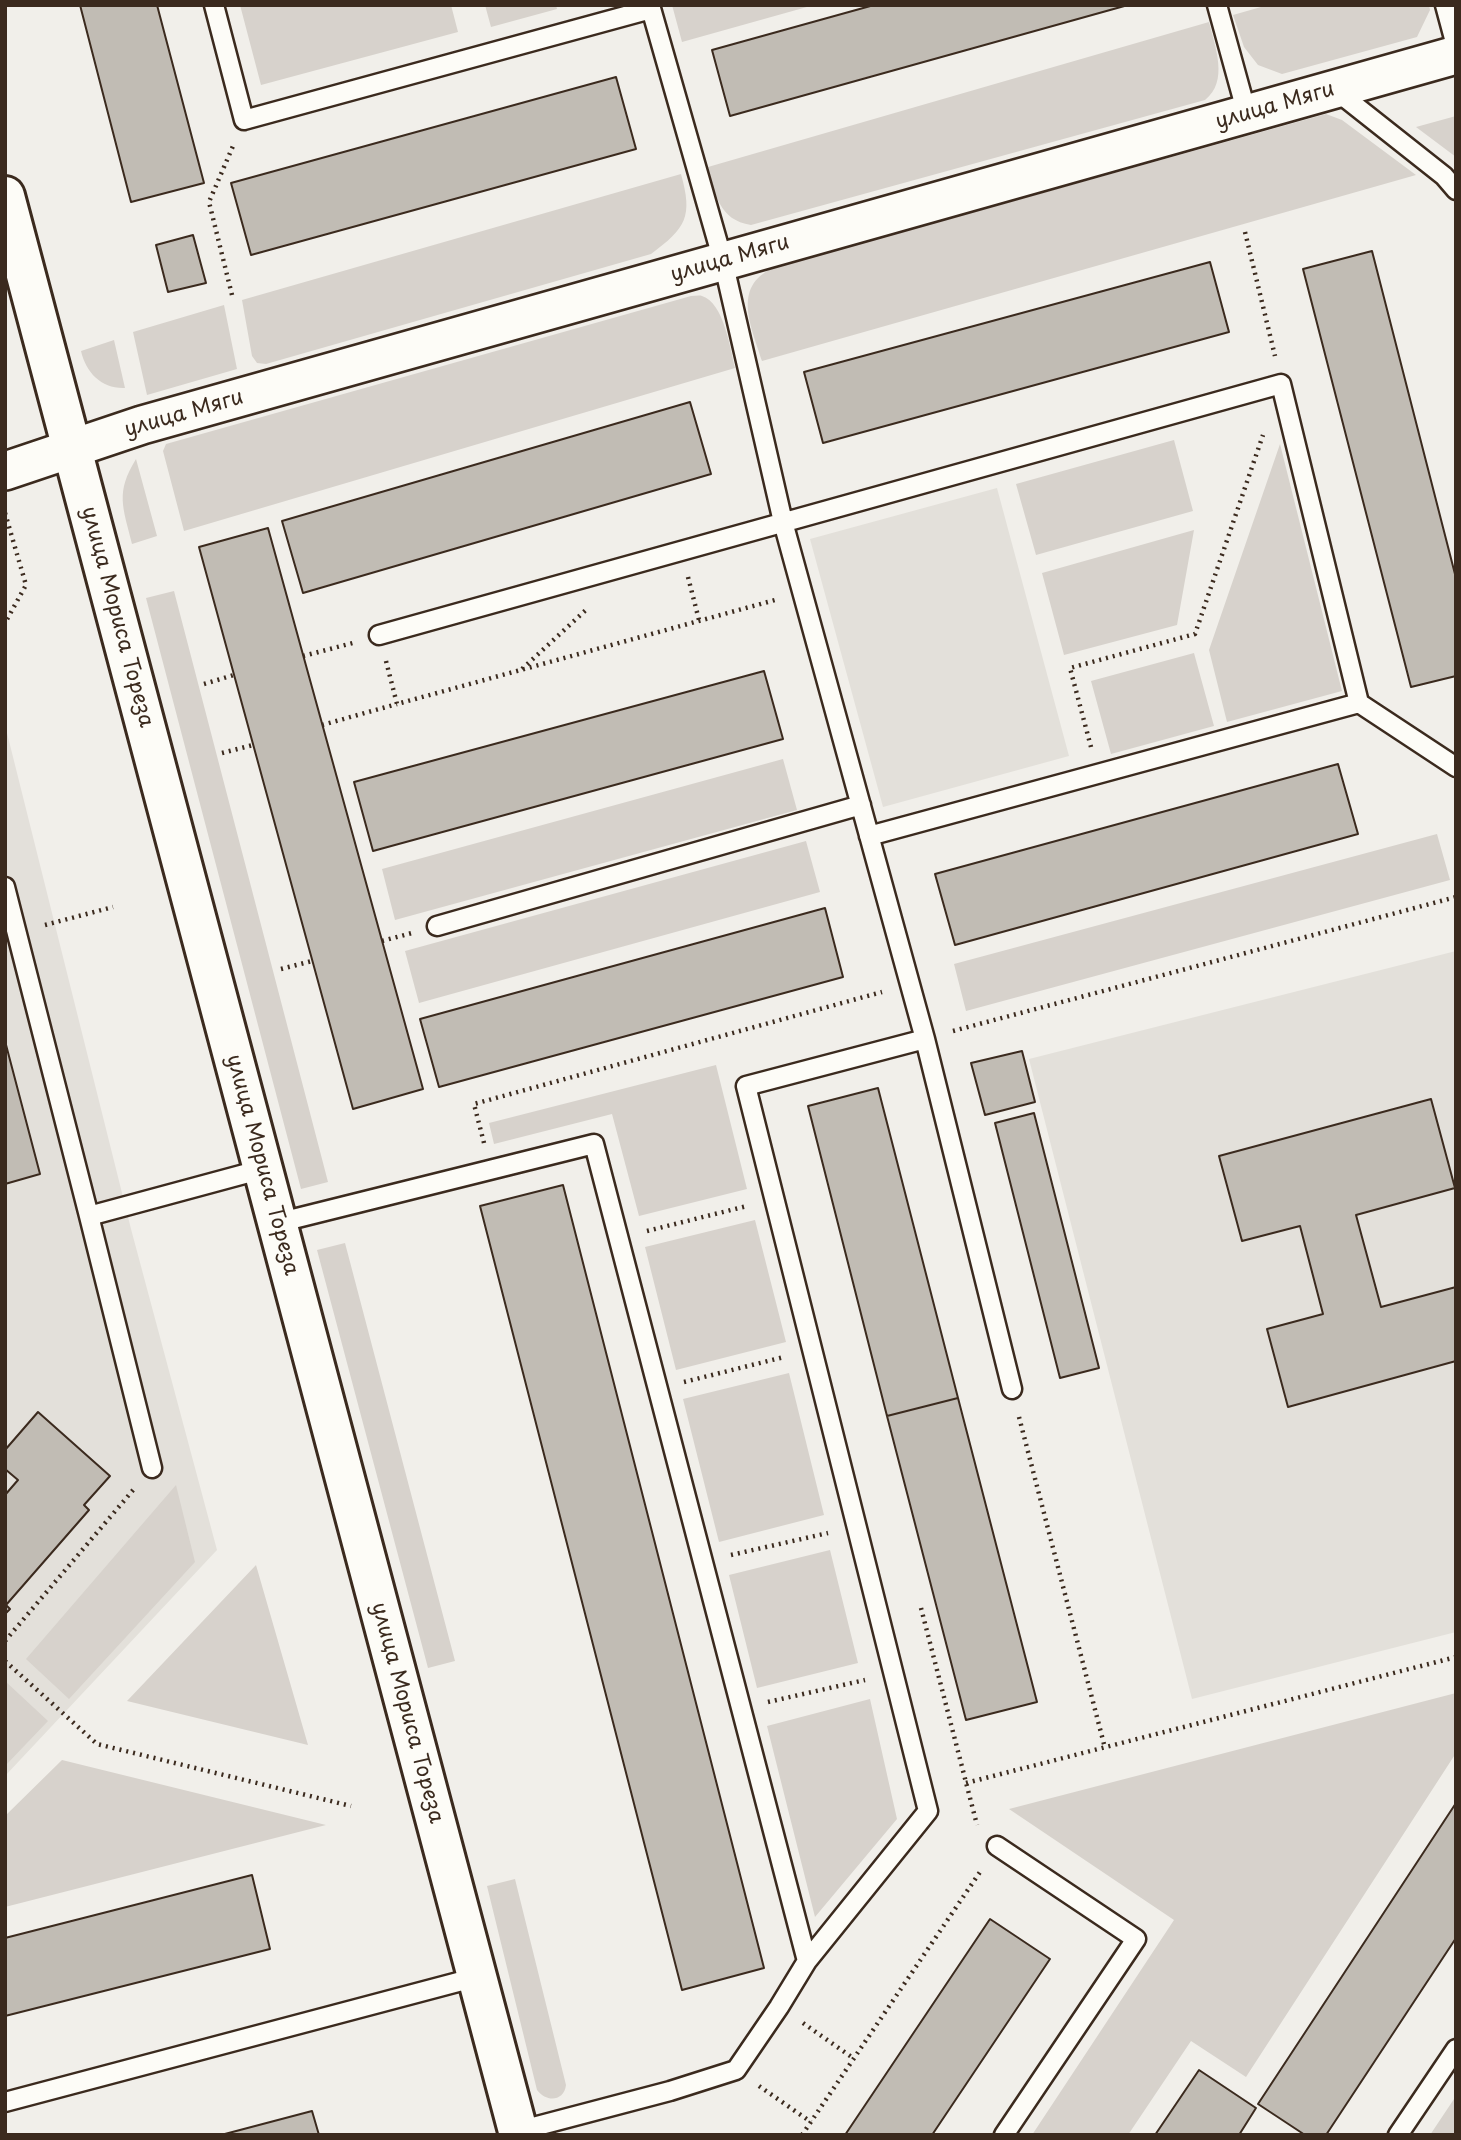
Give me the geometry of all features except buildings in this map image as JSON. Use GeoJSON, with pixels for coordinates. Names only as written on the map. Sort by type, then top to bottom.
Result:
{"type":"FeatureCollection","features":[{"type":"Feature","properties":{"kind":"main road","name":"улица Мориса Тореза"},"geometry":{"type":"LineString","coordinates":[[5,196],[518,2133]]}},
{"type":"Feature","properties":{"kind":"street","name":"улица Мяги"},"geometry":{"type":"LineString","coordinates":[[5,471],[142,425],[1456,55]]}},
{"type":"Feature","properties":{"kind":"lane"},"geometry":{"type":"LineString","coordinates":[[214,5],[244,120],[651,7],[723,261],[783,522],[925,1039],[1012,1389]]}},
{"type":"Feature","properties":{"kind":"lane"},"geometry":{"type":"LineString","coordinates":[[1217,5],[1247,114]]}},
{"type":"Feature","properties":{"kind":"lane"},"geometry":{"type":"LineString","coordinates":[[1445,5],[1456,46]]}},
{"type":"Feature","properties":{"kind":"lane"},"geometry":{"type":"LineString","coordinates":[[1334,89],[1444,176],[1456,190]]}},
{"type":"Feature","properties":{"kind":"lane"},"geometry":{"type":"LineString","coordinates":[[379,635],[1281,384],[1359,703],[1456,767]]}},
{"type":"Feature","properties":{"kind":"lane"},"geometry":{"type":"LineString","coordinates":[[869,836],[1359,703]]}},
{"type":"Feature","properties":{"kind":"lane"},"geometry":{"type":"LineString","coordinates":[[437,926],[861,805]]}},
{"type":"Feature","properties":{"kind":"lane"},"geometry":{"type":"LineString","coordinates":[[5,887],[152,1468]]}},
{"type":"Feature","properties":{"kind":"lane"},"geometry":{"type":"LineString","coordinates":[[518,2133],[736,2070],[807,1961],[928,1811],[746,1086],[925,1039]]}},
{"type":"Feature","properties":{"kind":"lane"},"geometry":{"type":"LineString","coordinates":[[277,1223],[594,1144],[807,1961]]}},
{"type":"Feature","properties":{"kind":"lane"},"geometry":{"type":"LineString","coordinates":[[89,1216],[263,1168]]}},
{"type":"Feature","properties":{"kind":"lane"},"geometry":{"type":"LineString","coordinates":[[998,1846],[1136,1939],[1004,2135]]}},
{"type":"Feature","properties":{"kind":"lane"},"geometry":{"type":"LineString","coordinates":[[5,2102],[477,1977]]}},
{"type":"Feature","properties":{"kind":"lane"},"geometry":{"type":"LineString","coordinates":[[1398,2135],[1456,2049]]}},
{"type":"Feature","properties":{"kind":"path"},"geometry":{"type":"LineString","coordinates":[[232,295],[209,202],[244,120]]}},
{"type":"Feature","properties":{"kind":"path"},"geometry":{"type":"LineString","coordinates":[[1098,775],[1070,668],[1195,634],[1281,384],[1245,232]]}},
{"type":"Feature","properties":{"kind":"path"},"geometry":{"type":"LineString","coordinates":[[5,513],[26,585],[5,623]]}},
{"type":"Feature","properties":{"kind":"path"},"geometry":{"type":"LineString","coordinates":[[681,550],[699,620]]}},
{"type":"Feature","properties":{"kind":"path"},"geometry":{"type":"LineString","coordinates":[[521,669],[595,602],[588,577]]}},
{"type":"Feature","properties":{"kind":"path"},"geometry":{"type":"LineString","coordinates":[[322,725],[803,592]]}},
{"type":"Feature","properties":{"kind":"path"},"geometry":{"type":"LineString","coordinates":[[303,656],[379,635],[397,704]]}},
{"type":"Feature","properties":{"kind":"path"},"geometry":{"type":"LineString","coordinates":[[204,684],[234,676]]}},
{"type":"Feature","properties":{"kind":"path"},"geometry":{"type":"LineString","coordinates":[[222,753],[253,745]]}},
{"type":"Feature","properties":{"kind":"path"},"geometry":{"type":"LineString","coordinates":[[925,1039],[1456,897]]}},
{"type":"Feature","properties":{"kind":"path"},"geometry":{"type":"LineString","coordinates":[[17,932],[113,907]]}},
{"type":"Feature","properties":{"kind":"path"},"geometry":{"type":"LineString","coordinates":[[281,969],[312,961]]}},
{"type":"Feature","properties":{"kind":"path"},"geometry":{"type":"LineString","coordinates":[[490,1169],[474,1104],[909,984]]}},
{"type":"Feature","properties":{"kind":"path"},"geometry":{"type":"LineString","coordinates":[[619,1238],[774,1200]]}},
{"type":"Feature","properties":{"kind":"path"},"geometry":{"type":"LineString","coordinates":[[658,1389],[812,1350]]}},
{"type":"Feature","properties":{"kind":"path"},"geometry":{"type":"LineString","coordinates":[[1012,1389],[1105,1748]]}},
{"type":"Feature","properties":{"kind":"path"},"geometry":{"type":"LineString","coordinates":[[5,1640],[152,1468]]}},
{"type":"Feature","properties":{"kind":"path"},"geometry":{"type":"LineString","coordinates":[[703,1562],[856,1526]]}},
{"type":"Feature","properties":{"kind":"path"},"geometry":{"type":"LineString","coordinates":[[921,1608],[980,1836]]}},
{"type":"Feature","properties":{"kind":"path"},"geometry":{"type":"LineString","coordinates":[[966,1783],[1456,1657]]}},
{"type":"Feature","properties":{"kind":"path"},"geometry":{"type":"LineString","coordinates":[[5,1661],[97,1744],[352,1806]]}},
{"type":"Feature","properties":{"kind":"path"},"geometry":{"type":"LineString","coordinates":[[741,1708],[894,1674]]}},
{"type":"Feature","properties":{"kind":"path"},"geometry":{"type":"LineString","coordinates":[[802,2135],[987,1862]]}},
{"type":"Feature","properties":{"kind":"path"},"geometry":{"type":"LineString","coordinates":[[779,2007],[853,2057]]}},
{"type":"Feature","properties":{"kind":"path"},"geometry":{"type":"LineString","coordinates":[[736,2070],[810,2122]]}},
{"type":"Feature","properties":{"kind":"shaded area"},"geometry":{"type":"Polygon","coordinates":[[[240,5],[451,5],[458,32],[261,85],[240,5]]]}},
{"type":"Feature","properties":{"kind":"shaded area"},"geometry":{"type":"Polygon","coordinates":[[[485,5],[556,5],[557,9],[491,27],[485,5]]]}},
{"type":"Feature","properties":{"kind":"shaded area"},"geometry":{"type":"Polygon","coordinates":[[[672,5],[814,5],[682,42],[672,5]]]}},
{"type":"Feature","properties":{"kind":"shaded area"},"geometry":{"type":"Polygon","coordinates":[[[1268,5],[1429,5],[1430,10],[1417,37],[1282,74],[1258,65],[1244,47],[1233,15],[1268,5]]]}},
{"type":"Feature","properties":{"kind":"shaded area"},"geometry":{"type":"Polygon","coordinates":[[[1209,22],[1217,53],[1218,74],[1217,83],[1205,100],[751,225],[732,218],[725,212],[716,196],[708,167],[1209,22]]]}},
{"type":"Feature","properties":{"kind":"shaded area"},"geometry":{"type":"Polygon","coordinates":[[[1326,114],[1342,120],[1416,175],[762,361],[750,322],[748,297],[760,276],[773,268],[1326,114]]]}},
{"type":"Feature","properties":{"kind":"shaded area"},"geometry":{"type":"Polygon","coordinates":[[[1456,116],[1456,157],[1416,127],[1456,116]]]}},
{"type":"Feature","properties":{"kind":"shaded area"},"geometry":{"type":"Polygon","coordinates":[[[681,174],[686,201],[684,220],[672,237],[651,254],[266,364],[257,363],[252,356],[242,300],[681,174]]]}},
{"type":"Feature","properties":{"kind":"shaded area"},"geometry":{"type":"Polygon","coordinates":[[[691,296],[702,296],[716,307],[725,327],[735,368],[184,531],[163,451],[166,444],[691,296]]]}},
{"type":"Feature","properties":{"kind":"shaded area"},"geometry":{"type":"Polygon","coordinates":[[[224,305],[237,369],[147,395],[133,332],[224,305]]]}},
{"type":"Feature","properties":{"kind":"shaded area"},"geometry":{"type":"Polygon","coordinates":[[[114,340],[125,388],[109,386],[96,378],[83,359],[81,351],[114,340]]]}},
{"type":"Feature","properties":{"kind":"shaded area"},"geometry":{"type":"Polygon","coordinates":[[[1174,440],[1193,511],[1036,555],[1016,484],[1174,440]]]}},
{"type":"Feature","properties":{"kind":"shaded area"},"geometry":{"type":"Polygon","coordinates":[[[1280,444],[1342,691],[1227,722],[1209,650],[1280,444]]]}},
{"type":"Feature","properties":{"kind":"shaded area"},"geometry":{"type":"Polygon","coordinates":[[[136,459],[157,536],[132,544],[124,510],[123,491],[136,459]]]}},
{"type":"Feature","properties":{"kind":"shaded area"},"geometry":{"type":"Polygon","coordinates":[[[997,488],[1069,756],[883,807],[810,539],[997,488]]]}},
{"type":"Feature","properties":{"kind":"shaded area"},"geometry":{"type":"Polygon","coordinates":[[[1194,530],[1177,625],[1064,655],[1042,573],[1194,530]]]}},
{"type":"Feature","properties":{"kind":"shaded area"},"geometry":{"type":"Polygon","coordinates":[[[174,591],[328,1182],[301,1189],[146,598],[174,591]]]}},
{"type":"Feature","properties":{"kind":"shaded area"},"geometry":{"type":"Polygon","coordinates":[[[1194,653],[1214,726],[1111,754],[1091,681],[1194,653]]]}},
{"type":"Feature","properties":{"kind":"shaded area"},"geometry":{"type":"Polygon","coordinates":[[[5,725],[131,1229],[217,1550],[5,1776],[5,725]]]}},
{"type":"Feature","properties":{"kind":"shaded area"},"geometry":{"type":"Polygon","coordinates":[[[783,759],[797,810],[395,920],[382,869],[783,759]]]}},
{"type":"Feature","properties":{"kind":"shaded area"},"geometry":{"type":"Polygon","coordinates":[[[1437,834],[1450,880],[966,1011],[954,964],[1437,834]]]}},
{"type":"Feature","properties":{"kind":"shaded area"},"geometry":{"type":"Polygon","coordinates":[[[806,841],[820,892],[419,1003],[405,951],[806,841]]]}},
{"type":"Feature","properties":{"kind":"shaded area"},"geometry":{"type":"Polygon","coordinates":[[[1456,951],[1456,1632],[1192,1699],[1029,1059],[1456,951]]]}},
{"type":"Feature","properties":{"kind":"shaded area"},"geometry":{"type":"Polygon","coordinates":[[[716,1065],[747,1189],[639,1216],[612,1114],[494,1144],[489,1123],[716,1065]]]}},
{"type":"Feature","properties":{"kind":"shaded area"},"geometry":{"type":"Polygon","coordinates":[[[755,1220],[786,1342],[676,1370],[645,1247],[755,1220]]]}},
{"type":"Feature","properties":{"kind":"shaded area"},"geometry":{"type":"Polygon","coordinates":[[[345,1243],[455,1661],[428,1668],[317,1250],[345,1243]]]}},
{"type":"Feature","properties":{"kind":"shaded area"},"geometry":{"type":"Polygon","coordinates":[[[789,1373],[824,1515],[719,1542],[683,1399],[789,1373]]]}},
{"type":"Feature","properties":{"kind":"shaded area"},"geometry":{"type":"Polygon","coordinates":[[[176,1485],[195,1562],[69,1699],[26,1659],[176,1485]]]}},
{"type":"Feature","properties":{"kind":"shaded area"},"geometry":{"type":"Polygon","coordinates":[[[830,1550],[858,1663],[757,1688],[729,1575],[830,1550]]]}},
{"type":"Feature","properties":{"kind":"shaded area"},"geometry":{"type":"Polygon","coordinates":[[[256,1565],[308,1745],[127,1701],[256,1565]]]}},
{"type":"Feature","properties":{"kind":"shaded area"},"geometry":{"type":"Polygon","coordinates":[[[5,1681],[48,1721],[5,1766],[5,1681]]]}},
{"type":"Feature","properties":{"kind":"shaded area"},"geometry":{"type":"Polygon","coordinates":[[[1456,1693],[1456,1753],[1246,2077],[1191,2041],[1128,2135],[1032,2135],[1174,1920],[1009,1809],[1456,1693]]]}},
{"type":"Feature","properties":{"kind":"shaded area"},"geometry":{"type":"Polygon","coordinates":[[[870,1699],[897,1819],[815,1917],[767,1726],[870,1699]]]}},
{"type":"Feature","properties":{"kind":"shaded area"},"geometry":{"type":"Polygon","coordinates":[[[62,1760],[326,1825],[5,1907],[5,1816],[62,1760]]]}},
{"type":"Feature","properties":{"kind":"shaded area"},"geometry":{"type":"Polygon","coordinates":[[[515,1879],[566,2085],[562,2094],[554,2098],[545,2097],[537,2090],[487,1886],[515,1879]]]}},
{"type":"Feature","properties":{"kind":"shaded area"},"geometry":{"type":"Polygon","coordinates":[[[1456,2096],[1456,2135],[1430,2135],[1456,2096]]]}}]}
